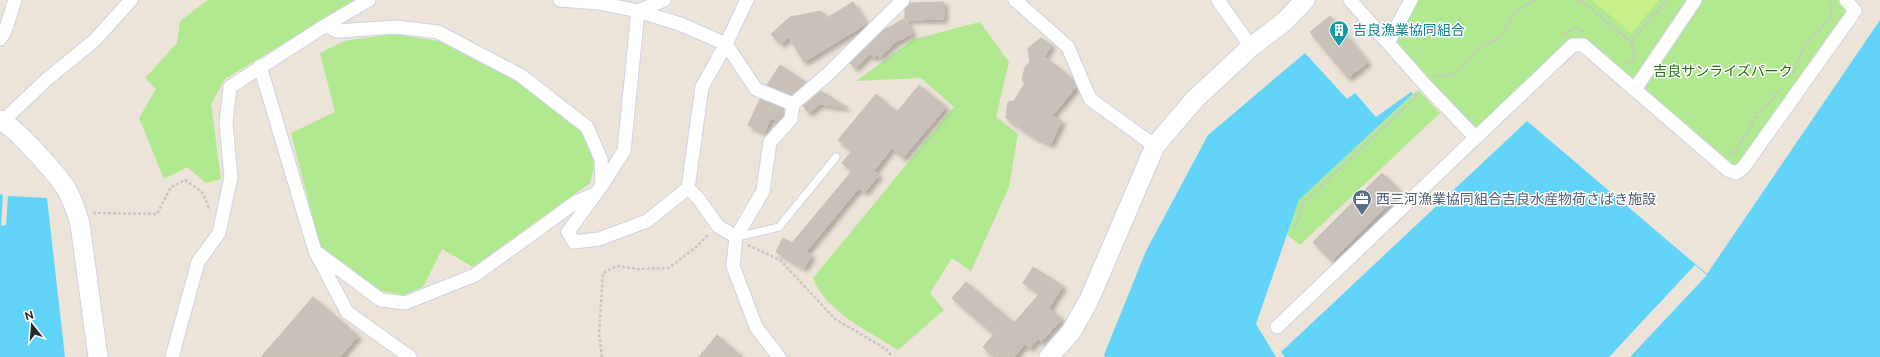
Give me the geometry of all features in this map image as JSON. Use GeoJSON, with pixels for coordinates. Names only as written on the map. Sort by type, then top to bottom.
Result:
{"type":"FeatureCollection","features":[{"type":"Feature","properties":{"kind":"street"},"geometry":{"type":"LineString","coordinates":[[0,39],[5,31],[15,0]]}},
{"type":"Feature","properties":{"kind":"street"},"geometry":{"type":"LineString","coordinates":[[98,357],[80,224],[76,213],[64,184],[34,150],[1,120],[46,80],[95,40],[131,0]]}},
{"type":"Feature","properties":{"kind":"street"},"geometry":{"type":"LineString","coordinates":[[172,357],[198,262],[219,233],[230,176],[226,123],[230,87],[260,66],[369,0]]}},
{"type":"Feature","properties":{"kind":"street"},"geometry":{"type":"LineString","coordinates":[[560,0],[599,3],[638,11],[680,24],[726,44],[756,89],[793,104]]}},
{"type":"Feature","properties":{"kind":"street"},"geometry":{"type":"LineString","coordinates":[[638,11],[664,0]]}},
{"type":"Feature","properties":{"kind":"street"},"geometry":{"type":"LineString","coordinates":[[638,11],[624,152],[600,189],[568,232],[574,242],[599,239],[647,221],[688,188],[702,87],[726,44],[747,0]]}},
{"type":"Feature","properties":{"kind":"street"},"geometry":{"type":"LineString","coordinates":[[779,357],[756,327],[733,266],[735,241],[763,191],[770,142],[791,119],[793,104],[828,74],[903,0]]}},
{"type":"Feature","properties":{"kind":"street"},"geometry":{"type":"LineString","coordinates":[[1015,0],[1068,47],[1090,99],[1155,146]]}},
{"type":"Feature","properties":{"kind":"street"},"geometry":{"type":"LineString","coordinates":[[1218,0],[1251,47]]}},
{"type":"Feature","properties":{"kind":"street"},"geometry":{"type":"LineString","coordinates":[[1049,357],[1071,332],[1089,300],[1155,146],[1195,99],[1251,47],[1284,22],[1305,0]]}},
{"type":"Feature","properties":{"kind":"street"},"geometry":{"type":"LineString","coordinates":[[1350,0],[1388,43],[1427,81],[1475,137]]}},
{"type":"Feature","properties":{"kind":"street"},"geometry":{"type":"LineString","coordinates":[[1388,43],[1412,0]]}},
{"type":"Feature","properties":{"kind":"street"},"geometry":{"type":"LineString","coordinates":[[1635,89],[1695,0]]}},
{"type":"Feature","properties":{"kind":"street"},"geometry":{"type":"LineString","coordinates":[[1277,327],[1573,45],[1582,45],[1728,170],[1736,173],[1743,168],[1855,11],[1846,0]]}},
{"type":"Feature","properties":{"kind":"street"},"geometry":{"type":"LineString","coordinates":[[326,25],[337,31],[396,27],[438,32],[520,75],[586,127],[601,159],[600,189]]}},
{"type":"Feature","properties":{"kind":"street"},"geometry":{"type":"LineString","coordinates":[[260,66],[315,251],[347,312],[410,357]]}},
{"type":"Feature","properties":{"kind":"street"},"geometry":{"type":"LineString","coordinates":[[688,188],[698,198],[718,226],[735,241]]}},
{"type":"Feature","properties":{"kind":"street"},"geometry":{"type":"LineString","coordinates":[[315,251],[381,300],[405,303],[475,275],[576,202],[600,189]]}},
{"type":"Feature","properties":{"kind":"lane"},"geometry":{"type":"LineString","coordinates":[[735,241],[779,227],[836,157]]}},
{"type":"Feature","properties":{"kind":"path"},"geometry":{"type":"LineString","coordinates":[[1295,228],[1304,202],[1427,81],[1461,70],[1481,47],[1494,41],[1505,32],[1515,12],[1519,8],[1535,0]]}},
{"type":"Feature","properties":{"kind":"path"},"geometry":{"type":"LineString","coordinates":[[1580,0],[1631,42],[1668,0]]}},
{"type":"Feature","properties":{"kind":"path"},"geometry":{"type":"LineString","coordinates":[[1790,79],[1805,45],[1831,17],[1830,0]]}},
{"type":"Feature","properties":{"kind":"path"},"geometry":{"type":"LineString","coordinates":[[1726,153],[1734,153],[1752,125],[1756,113],[1764,107],[1785,85]]}},
{"type":"Feature","properties":{"kind":"path"},"geometry":{"type":"LineString","coordinates":[[76,213],[157,214],[171,187],[185,180],[202,192],[219,233]]}},
{"type":"Feature","properties":{"kind":"path"},"geometry":{"type":"LineString","coordinates":[[602,357],[599,334],[603,273],[617,266],[637,269],[669,268],[696,247],[718,226]]}},
{"type":"Feature","properties":{"kind":"path"},"geometry":{"type":"LineString","coordinates":[[735,241],[748,245],[780,260],[835,319],[886,349],[892,357]]}},
{"type":"Feature","properties":{"kind":"green space"},"geometry":{"type":"Polygon","coordinates":[[[208,0],[355,0],[225,79],[211,104],[221,179],[206,183],[187,167],[164,179],[139,118],[156,89],[145,78],[177,43],[180,21],[208,0]]]}},
{"type":"Feature","properties":{"kind":"green space","name":"吉良サンライズパーク"},"geometry":{"type":"Polygon","coordinates":[[[1411,0],[1846,0],[1855,11],[1736,173],[1583,45],[1475,137],[1388,43],[1411,0]]]}},
{"type":"Feature","properties":{"kind":"green space"},"geometry":{"type":"Polygon","coordinates":[[[1592,0],[1659,0],[1631,33],[1592,0]]]}},
{"type":"Feature","properties":{"kind":"green space"},"geometry":{"type":"Polygon","coordinates":[[[980,22],[1009,62],[996,117],[1018,134],[1009,187],[971,271],[952,258],[930,293],[944,310],[898,350],[838,311],[827,301],[813,278],[954,107],[921,78],[856,81],[914,39],[980,22]]]}},
{"type":"Feature","properties":{"kind":"green space"},"geometry":{"type":"Polygon","coordinates":[[[393,34],[439,41],[516,81],[580,128],[595,164],[590,183],[473,267],[442,249],[423,287],[404,295],[381,291],[363,281],[320,246],[291,133],[335,112],[320,53],[344,41],[393,34]]]}},
{"type":"Feature","properties":{"kind":"green space"},"geometry":{"type":"Polygon","coordinates":[[[1418,90],[1440,113],[1300,245],[1287,235],[1299,200],[1418,90]]]}},
{"type":"Feature","properties":{"kind":"water"},"geometry":{"type":"Polygon","coordinates":[[[1880,20],[1880,357],[1285,357],[1281,352],[1527,121],[1707,274],[1880,20]]]}},
{"type":"Feature","properties":{"kind":"water"},"geometry":{"type":"Polygon","coordinates":[[[1305,53],[1347,99],[1355,93],[1376,117],[1411,92],[1413,94],[1299,200],[1256,324],[1276,357],[1105,357],[1104,355],[1146,251],[1208,135],[1305,53]]]}},
{"type":"Feature","properties":{"kind":"water"},"geometry":{"type":"Polygon","coordinates":[[[0,194],[3,195],[1,226],[6,225],[8,196],[47,198],[65,357],[0,357],[0,194]]]}},
{"type":"Feature","properties":{"kind":"pier"},"geometry":{"type":"Polygon","coordinates":[[[1695,265],[1707,275],[1630,357],[1609,357],[1695,265]]]}},
{"type":"Feature","properties":{"kind":"building"},"geometry":{"type":"Polygon","coordinates":[[[853,2],[866,24],[804,62],[789,37],[781,44],[771,34],[790,17],[821,11],[821,13],[824,13],[825,19],[853,2]]]}},
{"type":"Feature","properties":{"kind":"building"},"geometry":{"type":"Polygon","coordinates":[[[944,2],[944,19],[905,20],[905,9],[910,3],[944,2]]]}},
{"type":"Feature","properties":{"kind":"building","name":"吉良漁業協同組合"},"geometry":{"type":"Polygon","coordinates":[[[1330,16],[1368,62],[1348,78],[1310,32],[1330,16]]]}},
{"type":"Feature","properties":{"kind":"building"},"geometry":{"type":"Polygon","coordinates":[[[904,19],[913,33],[896,42],[880,57],[877,55],[874,58],[870,54],[855,68],[850,63],[884,30],[904,19]]]}},
{"type":"Feature","properties":{"kind":"building"},"geometry":{"type":"Polygon","coordinates":[[[1041,38],[1052,45],[1044,57],[1073,80],[1076,87],[1052,116],[1062,121],[1051,144],[1033,136],[1006,118],[1008,102],[1014,101],[1025,83],[1022,80],[1025,67],[1030,62],[1028,48],[1041,38]]]}},
{"type":"Feature","properties":{"kind":"building"},"geometry":{"type":"Polygon","coordinates":[[[780,65],[806,82],[791,95],[767,85],[780,65]]]}},
{"type":"Feature","properties":{"kind":"building"},"geometry":{"type":"Polygon","coordinates":[[[919,85],[946,107],[903,158],[892,148],[874,171],[879,175],[865,192],[859,188],[806,252],[812,255],[804,268],[776,252],[783,238],[792,243],[852,171],[842,163],[852,151],[838,140],[876,94],[897,112],[919,85]]]}},
{"type":"Feature","properties":{"kind":"building"},"geometry":{"type":"Polygon","coordinates":[[[821,91],[848,108],[820,104],[809,113],[803,106],[821,91]]]}},
{"type":"Feature","properties":{"kind":"building"},"geometry":{"type":"Polygon","coordinates":[[[760,99],[784,109],[782,117],[778,121],[771,118],[764,132],[748,125],[760,99]]]}},
{"type":"Feature","properties":{"kind":"building"},"geometry":{"type":"Polygon","coordinates":[[[1382,173],[1401,192],[1332,261],[1313,242],[1382,173]]]}},
{"type":"Feature","properties":{"kind":"building"},"geometry":{"type":"Polygon","coordinates":[[[1033,267],[1063,286],[1049,308],[1062,319],[1041,342],[1038,339],[1030,348],[1025,344],[1014,357],[994,357],[983,347],[994,334],[952,298],[966,282],[1014,323],[1040,293],[1023,283],[1033,267]]]}},
{"type":"Feature","properties":{"kind":"building"},"geometry":{"type":"Polygon","coordinates":[[[313,297],[358,336],[340,357],[261,357],[313,297]]]}},
{"type":"Feature","properties":{"kind":"building"},"geometry":{"type":"Polygon","coordinates":[[[717,335],[742,357],[699,357],[717,335]]]}},
{"type":"Feature","properties":{"kind":"place","name":"吉良漁業協同組合"},"geometry":{"type":"Point","coordinates":[1339,47]}},
{"type":"Feature","properties":{"kind":"place","name":"西三河漁業協同組合吉良水産物荷さばき施設"},"geometry":{"type":"Point","coordinates":[1362,216]}}]}
